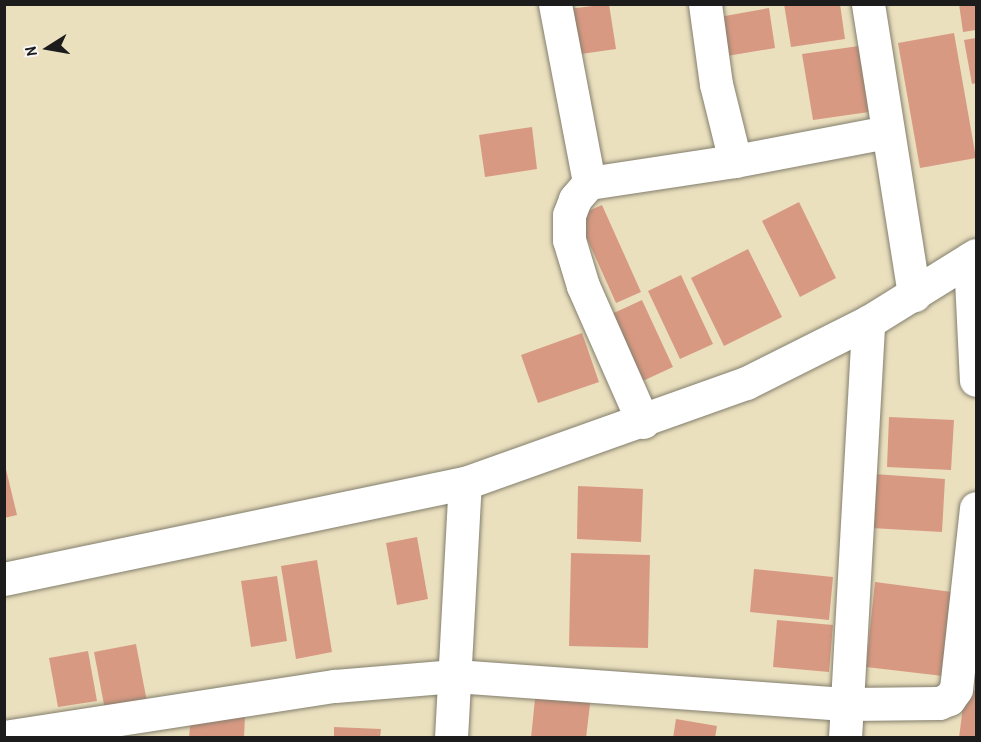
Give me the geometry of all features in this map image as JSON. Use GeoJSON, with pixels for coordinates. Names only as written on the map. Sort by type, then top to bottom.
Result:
{"type":"FeatureCollection","features":[{"type":"Feature","properties":{"kind":"street"},"geometry":{"type":"LineString","coordinates":[[555,4],[589,183]]}},
{"type":"Feature","properties":{"kind":"street"},"geometry":{"type":"LineString","coordinates":[[705,4],[716,84],[735,161]]}},
{"type":"Feature","properties":{"kind":"street"},"geometry":{"type":"LineString","coordinates":[[868,4],[914,295]]}},
{"type":"Feature","properties":{"kind":"street"},"geometry":{"type":"LineString","coordinates":[[643,422],[583,286],[568,240],[569,215],[575,199],[589,183],[735,161],[887,132]]}},
{"type":"Feature","properties":{"kind":"street"},"geometry":{"type":"LineString","coordinates":[[4,579],[465,483],[643,422],[746,383],[868,322],[973,257]]}},
{"type":"Feature","properties":{"kind":"street"},"geometry":{"type":"LineString","coordinates":[[973,257],[976,380]]}},
{"type":"Feature","properties":{"kind":"street"},"geometry":{"type":"LineString","coordinates":[[845,738],[868,322]]}},
{"type":"Feature","properties":{"kind":"street"},"geometry":{"type":"LineString","coordinates":[[451,738],[465,483]]}},
{"type":"Feature","properties":{"kind":"street"},"geometry":{"type":"LineString","coordinates":[[4,737],[335,686],[455,676],[848,704],[939,703],[949,699],[956,689],[976,508]]}},
{"type":"Feature","properties":{"kind":"building"},"geometry":{"type":"Polygon","coordinates":[[[609,4],[616,49],[574,55],[568,9],[609,4]]]}},
{"type":"Feature","properties":{"kind":"building"},"geometry":{"type":"Polygon","coordinates":[[[784,4],[840,4],[845,39],[791,47],[784,4]]]}},
{"type":"Feature","properties":{"kind":"building"},"geometry":{"type":"Polygon","coordinates":[[[959,4],[976,4],[976,30],[963,32],[959,4]]]}},
{"type":"Feature","properties":{"kind":"building"},"geometry":{"type":"Polygon","coordinates":[[[769,8],[775,48],[715,58],[708,19],[769,8]]]}},
{"type":"Feature","properties":{"kind":"building"},"geometry":{"type":"Polygon","coordinates":[[[954,33],[976,158],[920,168],[898,43],[954,33]]]}},
{"type":"Feature","properties":{"kind":"building"},"geometry":{"type":"Polygon","coordinates":[[[976,38],[976,83],[972,84],[964,40],[976,38]]]}},
{"type":"Feature","properties":{"kind":"building"},"geometry":{"type":"Polygon","coordinates":[[[859,46],[869,112],[813,120],[802,54],[859,46]]]}},
{"type":"Feature","properties":{"kind":"building"},"geometry":{"type":"Polygon","coordinates":[[[532,127],[537,169],[485,177],[479,135],[532,127]]]}},
{"type":"Feature","properties":{"kind":"building"},"geometry":{"type":"Polygon","coordinates":[[[799,202],[836,278],[800,297],[762,221],[799,202]]]}},
{"type":"Feature","properties":{"kind":"building"},"geometry":{"type":"Polygon","coordinates":[[[602,205],[641,292],[616,303],[577,216],[602,205]]]}},
{"type":"Feature","properties":{"kind":"building"},"geometry":{"type":"Polygon","coordinates":[[[748,249],[782,317],[724,346],[691,278],[748,249]]]}},
{"type":"Feature","properties":{"kind":"building"},"geometry":{"type":"Polygon","coordinates":[[[681,275],[713,344],[680,359],[648,291],[681,275]]]}},
{"type":"Feature","properties":{"kind":"building"},"geometry":{"type":"Polygon","coordinates":[[[642,300],[673,367],[634,385],[603,318],[642,300]]]}},
{"type":"Feature","properties":{"kind":"building"},"geometry":{"type":"Polygon","coordinates":[[[582,333],[599,382],[538,403],[521,355],[582,333]]]}},
{"type":"Feature","properties":{"kind":"building"},"geometry":{"type":"Polygon","coordinates":[[[889,417],[954,420],[951,470],[887,467],[889,417]]]}},
{"type":"Feature","properties":{"kind":"building"},"geometry":{"type":"Polygon","coordinates":[[[4,461],[17,515],[4,518],[4,461]]]}},
{"type":"Feature","properties":{"kind":"building"},"geometry":{"type":"Polygon","coordinates":[[[874,474],[945,479],[942,532],[871,528],[874,474]]]}},
{"type":"Feature","properties":{"kind":"building"},"geometry":{"type":"Polygon","coordinates":[[[578,486],[643,489],[641,542],[577,539],[578,486]]]}},
{"type":"Feature","properties":{"kind":"building"},"geometry":{"type":"Polygon","coordinates":[[[417,537],[428,599],[397,605],[386,543],[417,537]]]}},
{"type":"Feature","properties":{"kind":"building"},"geometry":{"type":"Polygon","coordinates":[[[571,553],[650,555],[648,648],[569,646],[571,553]]]}},
{"type":"Feature","properties":{"kind":"building"},"geometry":{"type":"Polygon","coordinates":[[[317,560],[332,652],[296,659],[281,566],[317,560]]]}},
{"type":"Feature","properties":{"kind":"building"},"geometry":{"type":"Polygon","coordinates":[[[754,569],[833,577],[829,620],[750,612],[754,569]]]}},
{"type":"Feature","properties":{"kind":"building"},"geometry":{"type":"Polygon","coordinates":[[[277,576],[287,641],[251,647],[241,581],[277,576]]]}},
{"type":"Feature","properties":{"kind":"building"},"geometry":{"type":"Polygon","coordinates":[[[875,582],[952,592],[943,676],[866,667],[875,582]]]}},
{"type":"Feature","properties":{"kind":"building"},"geometry":{"type":"Polygon","coordinates":[[[777,620],[833,625],[829,672],[773,667],[777,620]]]}},
{"type":"Feature","properties":{"kind":"building"},"geometry":{"type":"Polygon","coordinates":[[[136,644],[147,702],[105,710],[94,652],[136,644]]]}},
{"type":"Feature","properties":{"kind":"building"},"geometry":{"type":"Polygon","coordinates":[[[88,651],[97,701],[58,707],[49,658],[88,651]]]}},
{"type":"Feature","properties":{"kind":"building"},"geometry":{"type":"Polygon","coordinates":[[[536,689],[591,696],[586,738],[531,738],[536,689]]]}},
{"type":"Feature","properties":{"kind":"building"},"geometry":{"type":"Polygon","coordinates":[[[965,690],[976,691],[976,738],[959,738],[965,690]]]}},
{"type":"Feature","properties":{"kind":"building"},"geometry":{"type":"Polygon","coordinates":[[[191,714],[245,716],[244,738],[189,738],[191,714]]]}},
{"type":"Feature","properties":{"kind":"building"},"geometry":{"type":"Polygon","coordinates":[[[676,719],[717,726],[715,738],[673,738],[676,719]]]}},
{"type":"Feature","properties":{"kind":"building"},"geometry":{"type":"Polygon","coordinates":[[[334,727],[381,729],[380,738],[334,738],[334,727]]]}}]}
